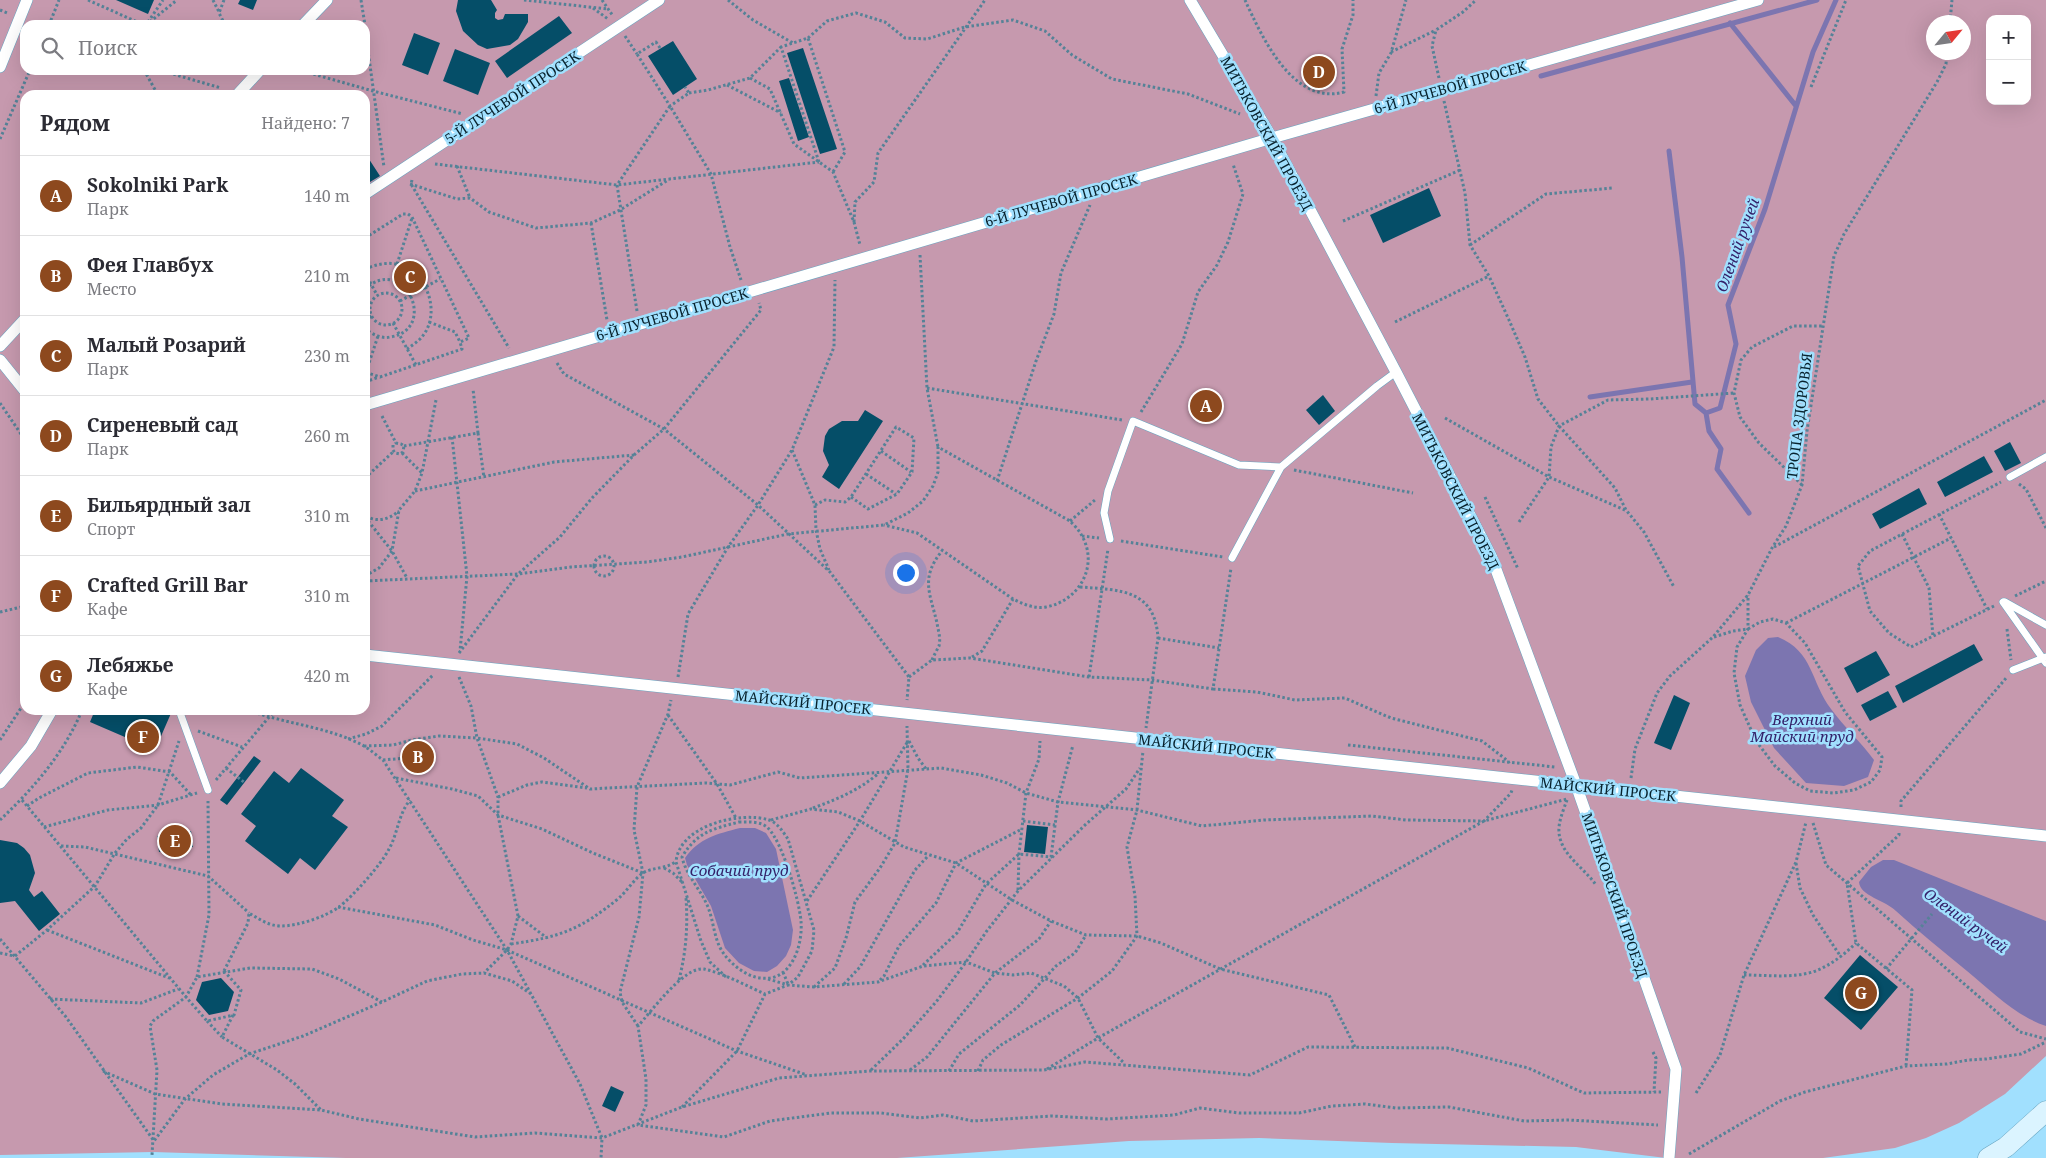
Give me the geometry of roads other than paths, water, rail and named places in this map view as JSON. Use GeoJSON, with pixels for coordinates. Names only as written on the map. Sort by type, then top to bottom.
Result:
{"type":"FeatureCollection","features":[{"type":"Feature","properties":{"kind":"main road"},"geometry":{"type":"LineString","coordinates":[[1988,1158],[2006,1148],[2046,1111]]}},
{"type":"Feature","properties":{"kind":"street"},"geometry":{"type":"LineString","coordinates":[[0,67],[28,0]]}},
{"type":"Feature","properties":{"kind":"street"},"geometry":{"type":"LineString","coordinates":[[308,20],[327,0]]}},
{"type":"Feature","properties":{"kind":"street","name":"5-Й ЛУЧЕВОЙ ПРОСЕК"},"geometry":{"type":"LineString","coordinates":[[370,191],[659,0]]}},
{"type":"Feature","properties":{"kind":"street","name":"МИТЬКОВСКИЙ ПРОЕЗД"},"geometry":{"type":"LineString","coordinates":[[1190,0],[1272,138],[1491,556],[1576,785],[1676,1069],[1669,1158]]}},
{"type":"Feature","properties":{"kind":"street","name":"6-Й ЛУЧЕВОЙ ПРОСЕК"},"geometry":{"type":"LineString","coordinates":[[370,404],[1272,138],[1758,0]]}},
{"type":"Feature","properties":{"kind":"street"},"geometry":{"type":"LineString","coordinates":[[242,90],[255,75]]}},
{"type":"Feature","properties":{"kind":"street"},"geometry":{"type":"LineString","coordinates":[[0,346],[20,324]]}},
{"type":"Feature","properties":{"kind":"street"},"geometry":{"type":"LineString","coordinates":[[0,360],[20,385]]}},
{"type":"Feature","properties":{"kind":"street","name":"МАЙСКИЙ ПРОСЕК"},"geometry":{"type":"LineString","coordinates":[[370,656],[2046,836]]}},
{"type":"Feature","properties":{"kind":"street"},"geometry":{"type":"LineString","coordinates":[[0,783],[31,746],[49,715]]}},
{"type":"Feature","properties":{"kind":"lane"},"geometry":{"type":"LineString","coordinates":[[1232,558],[1281,468],[1376,386],[1396,372]]}},
{"type":"Feature","properties":{"kind":"lane"},"geometry":{"type":"LineString","coordinates":[[1110,539],[1104,513],[1108,490],[1133,421],[1238,465],[1281,468]]}},
{"type":"Feature","properties":{"kind":"lane"},"geometry":{"type":"LineString","coordinates":[[2010,477],[2046,457]]}},
{"type":"Feature","properties":{"kind":"lane"},"geometry":{"type":"LineString","coordinates":[[2013,670],[2045,659],[2003,602],[2046,625]]}},
{"type":"Feature","properties":{"kind":"lane"},"geometry":{"type":"LineString","coordinates":[[181,715],[208,790]]}},
{"type":"Feature","properties":{"kind":"water","name":"Верхний Майский пруд"},"geometry":{"type":"Polygon","coordinates":[[[1778,637],[1790,643],[1799,651],[1831,709],[1874,760],[1868,777],[1844,786],[1806,783],[1774,748],[1751,702],[1745,676],[1756,650],[1768,638],[1778,637]]]}},
{"type":"Feature","properties":{"kind":"water","name":"Собачий пруд"},"geometry":{"type":"Polygon","coordinates":[[[740,828],[755,828],[766,833],[776,849],[793,930],[791,945],[786,956],[777,966],[767,972],[754,971],[739,963],[725,948],[711,906],[687,865],[685,858],[702,841],[740,828]]]}},
{"type":"Feature","properties":{"kind":"water"},"geometry":{"type":"Polygon","coordinates":[[[1883,860],[1894,860],[2046,921],[2046,1026],[2024,1016],[2004,1002],[1891,907],[1868,894],[1860,887],[1859,882],[1871,867],[1883,860]]]}},
{"type":"Feature","properties":{"kind":"waterway"},"geometry":{"type":"LineString","coordinates":[[1541,76],[1817,0]]}},
{"type":"Feature","properties":{"kind":"waterway","name":"Олений ручей"},"geometry":{"type":"LineString","coordinates":[[1749,513],[1717,469],[1721,449],[1709,431],[1706,413],[1720,408],[1736,344],[1728,305],[1765,209],[1813,52],[1836,0]]}},
{"type":"Feature","properties":{"kind":"waterway"},"geometry":{"type":"LineString","coordinates":[[1730,23],[1796,106]]}},
{"type":"Feature","properties":{"kind":"waterway"},"geometry":{"type":"LineString","coordinates":[[1669,151],[1682,257],[1695,404],[1706,413]]}},
{"type":"Feature","properties":{"kind":"waterway"},"geometry":{"type":"LineString","coordinates":[[1590,397],[1692,382]]}},
{"type":"Feature","properties":{"kind":"place","name":"Сиреневый сад"},"geometry":{"type":"Point","coordinates":[1319,72]}},
{"type":"Feature","properties":{"kind":"place","name":"Малый Розарий"},"geometry":{"type":"Point","coordinates":[410,277]}},
{"type":"Feature","properties":{"kind":"place","name":"Sokolniki Park"},"geometry":{"type":"Point","coordinates":[1206,406]}},
{"type":"Feature","properties":{"kind":"place","name":"Crafted Grill Bar"},"geometry":{"type":"Point","coordinates":[143,737]}},
{"type":"Feature","properties":{"kind":"place","name":"Фея Главбух"},"geometry":{"type":"Point","coordinates":[418,757]}},
{"type":"Feature","properties":{"kind":"place","name":"Бильярдный зал"},"geometry":{"type":"Point","coordinates":[175,841]}},
{"type":"Feature","properties":{"kind":"place","name":"Лебяжье"},"geometry":{"type":"Point","coordinates":[1861,993]}}]}
